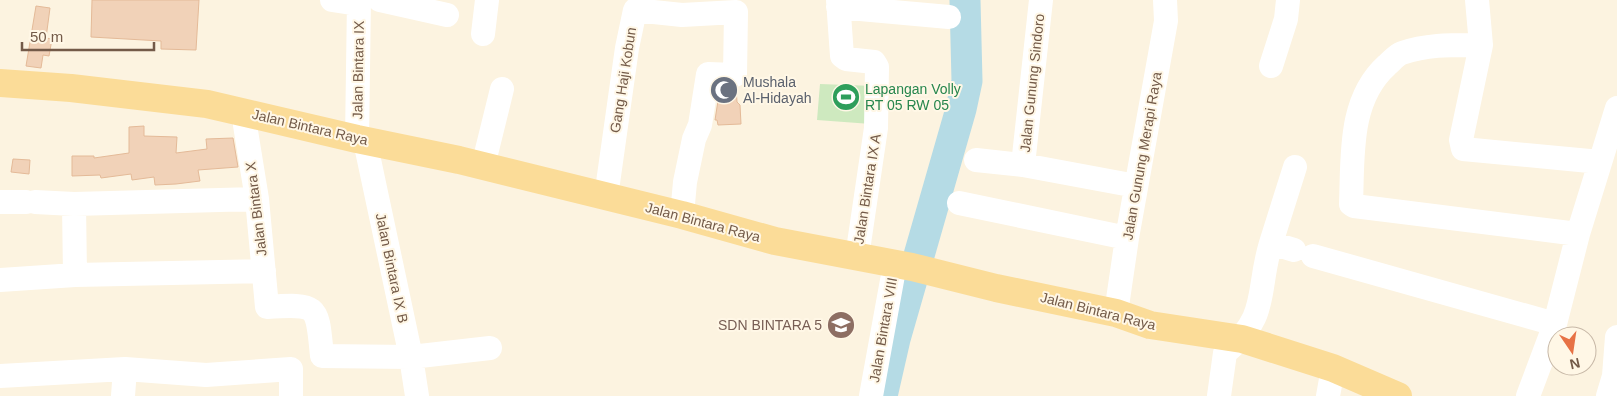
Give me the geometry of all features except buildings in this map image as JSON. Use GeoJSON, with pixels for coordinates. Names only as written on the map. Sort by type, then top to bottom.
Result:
{"type":"FeatureCollection","features":[{"type":"Feature","properties":{"kind":"main road","name":"Jalan Bintara Raya"},"geometry":{"type":"LineString","coordinates":[[0,83],[71,88],[207,104],[246,112],[361,140],[483,166],[606,198],[682,215],[775,241],[904,266],[1116,313],[1150,325],[1242,339],[1333,368],[1398,396]]}},
{"type":"Feature","properties":{"kind":"street"},"geometry":{"type":"LineString","coordinates":[[332,0],[366,1],[447,15]]}},
{"type":"Feature","properties":{"kind":"street"},"geometry":{"type":"LineString","coordinates":[[483,34],[487,0]]}},
{"type":"Feature","properties":{"kind":"street","name":"Jalan Gunung Sindoro"},"geometry":{"type":"LineString","coordinates":[[1022,165],[1041,0]]}},
{"type":"Feature","properties":{"kind":"street","name":"Jalan Gunung Merapi Raya"},"geometry":{"type":"LineString","coordinates":[[1116,313],[1127,238],[1166,21],[1165,0]]}},
{"type":"Feature","properties":{"kind":"street"},"geometry":{"type":"LineString","coordinates":[[1271,66],[1286,19],[1288,0]]}},
{"type":"Feature","properties":{"kind":"street"},"geometry":{"type":"LineString","coordinates":[[1477,0],[1481,44],[1462,140],[1463,149],[1600,162]]}},
{"type":"Feature","properties":{"kind":"street","name":"Jalan Bintara IX"},"geometry":{"type":"LineString","coordinates":[[361,140],[366,1]]}},
{"type":"Feature","properties":{"kind":"street"},"geometry":{"type":"LineString","coordinates":[[838,3],[948,17]]}},
{"type":"Feature","properties":{"kind":"street","name":"Jalan Bintara IX A"},"geometry":{"type":"LineString","coordinates":[[838,3],[842,56],[846,59],[874,62],[877,67],[876,128],[857,257]]}},
{"type":"Feature","properties":{"kind":"street","name":"Gang Haji Kobun"},"geometry":{"type":"LineString","coordinates":[[606,198],[627,48],[635,10],[682,14],[736,11]]}},
{"type":"Feature","properties":{"kind":"street"},"geometry":{"type":"LineString","coordinates":[[682,215],[685,182],[694,139],[700,125],[708,74],[735,75],[736,11]]}},
{"type":"Feature","properties":{"kind":"street"},"geometry":{"type":"LineString","coordinates":[[1481,44],[1432,45],[1399,54],[1382,70],[1367,89],[1354,128],[1351,204],[1354,206],[1578,234]]}},
{"type":"Feature","properties":{"kind":"street"},"geometry":{"type":"LineString","coordinates":[[483,166],[502,89]]}},
{"type":"Feature","properties":{"kind":"street"},"geometry":{"type":"LineString","coordinates":[[1528,396],[1555,324],[1578,234],[1617,108]]}},
{"type":"Feature","properties":{"kind":"street","name":"Jalan Bintara X"},"geometry":{"type":"LineString","coordinates":[[246,112],[245,125],[257,199],[267,307],[299,304],[315,313],[322,356],[411,357]]}},
{"type":"Feature","properties":{"kind":"street","name":"Jalan Bintara IX B"},"geometry":{"type":"LineString","coordinates":[[361,140],[411,357],[417,396]]}},
{"type":"Feature","properties":{"kind":"street"},"geometry":{"type":"LineString","coordinates":[[976,160],[1022,165],[1136,186]]}},
{"type":"Feature","properties":{"kind":"street"},"geometry":{"type":"LineString","coordinates":[[1219,396],[1225,352],[1242,339],[1257,316],[1271,243],[1296,167]]}},
{"type":"Feature","properties":{"kind":"street"},"geometry":{"type":"LineString","coordinates":[[0,202],[74,204],[257,199]]}},
{"type":"Feature","properties":{"kind":"street"},"geometry":{"type":"LineString","coordinates":[[74,204],[75,275]]}},
{"type":"Feature","properties":{"kind":"street"},"geometry":{"type":"LineString","coordinates":[[959,204],[1127,238]]}},
{"type":"Feature","properties":{"kind":"street"},"geometry":{"type":"LineString","coordinates":[[1271,243],[1555,324]]}},
{"type":"Feature","properties":{"kind":"street","name":"Jalan Bintara VIII"},"geometry":{"type":"LineString","coordinates":[[871,396],[904,266]]}},
{"type":"Feature","properties":{"kind":"street"},"geometry":{"type":"LineString","coordinates":[[0,280],[75,275],[264,271]]}},
{"type":"Feature","properties":{"kind":"street"},"geometry":{"type":"LineString","coordinates":[[1608,396],[1614,376],[1617,336]]}},
{"type":"Feature","properties":{"kind":"street"},"geometry":{"type":"LineString","coordinates":[[411,357],[490,348]]}},
{"type":"Feature","properties":{"kind":"street"},"geometry":{"type":"LineString","coordinates":[[1328,396],[1333,368]]}},
{"type":"Feature","properties":{"kind":"street"},"geometry":{"type":"LineString","coordinates":[[123,396],[125,369]]}},
{"type":"Feature","properties":{"kind":"street"},"geometry":{"type":"LineString","coordinates":[[0,376],[125,369],[206,386],[291,369],[291,396]]}},
{"type":"Feature","properties":{"kind":"green space","name":"Lapangan Volly RT 05 RW 05"},"geometry":{"type":"Polygon","coordinates":[[[820,84],[874,86],[871,124],[817,120],[820,84]]]}},
{"type":"Feature","properties":{"kind":"waterway"},"geometry":{"type":"LineString","coordinates":[[882,396],[895,339],[961,109],[967,81],[965,0]]}},
{"type":"Feature","properties":{"kind":"place","name":"Mushala Al-Hidayah"},"geometry":{"type":"Point","coordinates":[724,90]}},
{"type":"Feature","properties":{"kind":"place","name":"Lapangan Volly RT 05 RW 05"},"geometry":{"type":"Point","coordinates":[846,97]}},
{"type":"Feature","properties":{"kind":"place","name":"SDN BINTARA 5"},"geometry":{"type":"Point","coordinates":[841,325]}}]}
